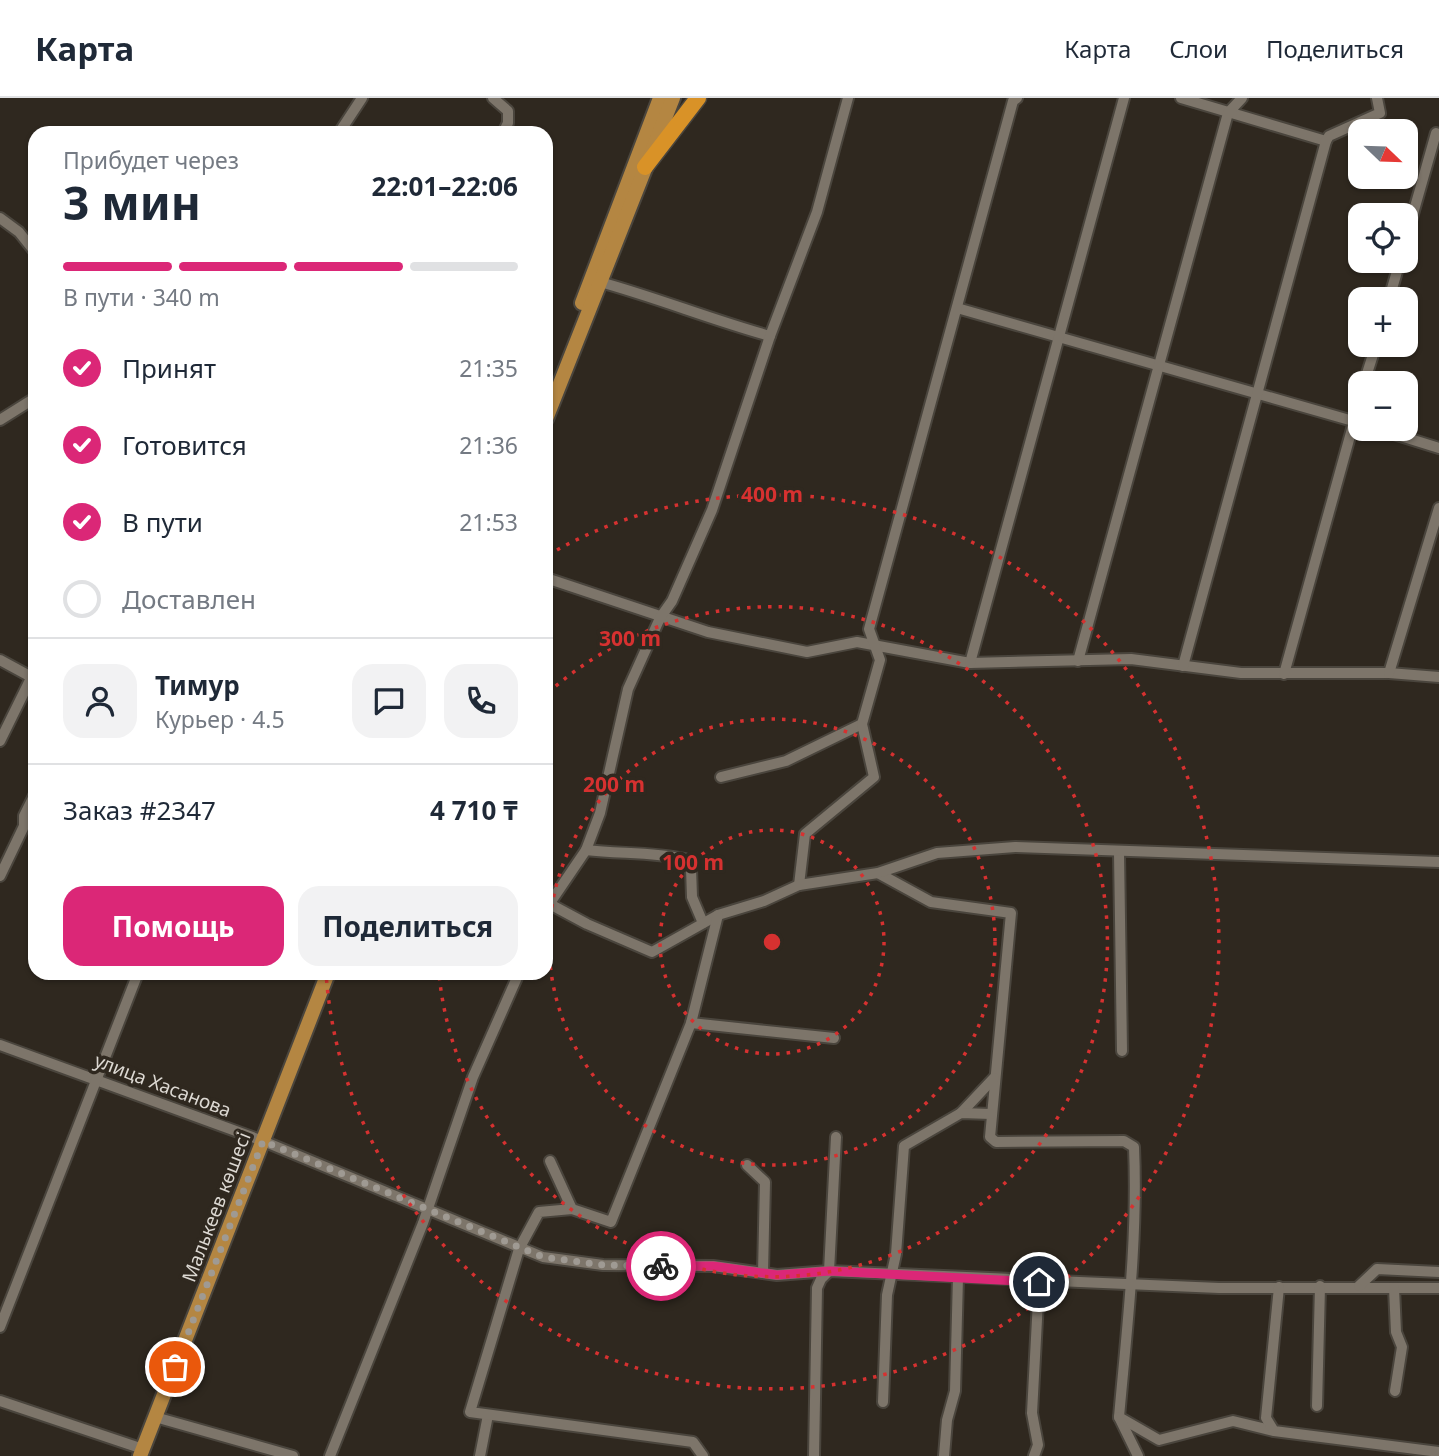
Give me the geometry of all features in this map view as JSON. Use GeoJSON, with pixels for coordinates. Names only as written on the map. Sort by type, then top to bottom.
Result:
{"type":"FeatureCollection","features":[{"type":"Feature","properties":{"kind":"highway"},"geometry":{"type":"LineString","coordinates":[[645,167],[698,98]]}},
{"type":"Feature","properties":{"kind":"main road"},"geometry":{"type":"LineString","coordinates":[[553,390],[579,310],[660,98]]}},
{"type":"Feature","properties":{"kind":"main road"},"geometry":{"type":"LineString","coordinates":[[553,401],[673,98]]}},
{"type":"Feature","properties":{"kind":"main road","name":"Малькеев көшесі"},"geometry":{"type":"LineString","coordinates":[[141,1453],[325,980]]}},
{"type":"Feature","properties":{"kind":"street"},"geometry":{"type":"LineString","coordinates":[[344,126],[362,98]]}},
{"type":"Feature","properties":{"kind":"street"},"geometry":{"type":"LineString","coordinates":[[493,98],[508,111],[507,126]]}},
{"type":"Feature","properties":{"kind":"street"},"geometry":{"type":"LineString","coordinates":[[553,897],[586,850],[600,813],[628,689],[660,618],[672,601],[712,510],[770,336],[817,212],[848,98]]}},
{"type":"Feature","properties":{"kind":"street"},"geometry":{"type":"LineString","coordinates":[[857,642],[869,629],[1013,102],[1017,98]]}},
{"type":"Feature","properties":{"kind":"street"},"geometry":{"type":"LineString","coordinates":[[970,663],[1124,98]]}},
{"type":"Feature","properties":{"kind":"street"},"geometry":{"type":"LineString","coordinates":[[1181,98],[1326,141]]}},
{"type":"Feature","properties":{"kind":"street"},"geometry":{"type":"LineString","coordinates":[[1078,662],[1228,113],[1242,98]]}},
{"type":"Feature","properties":{"kind":"street"},"geometry":{"type":"LineString","coordinates":[[1183,666],[1326,141],[1329,136],[1380,113],[1377,98]]}},
{"type":"Feature","properties":{"kind":"street"},"geometry":{"type":"LineString","coordinates":[[1416,203],[1437,133]]}},
{"type":"Feature","properties":{"kind":"street"},"geometry":{"type":"LineString","coordinates":[[0,218],[19,232],[28,243]]}},
{"type":"Feature","properties":{"kind":"street"},"geometry":{"type":"LineString","coordinates":[[600,282],[670,301],[718,321],[770,336]]}},
{"type":"Feature","properties":{"kind":"street"},"geometry":{"type":"LineString","coordinates":[[957,308],[1348,420]]}},
{"type":"Feature","properties":{"kind":"street"},"geometry":{"type":"LineString","coordinates":[[0,419],[28,402]]}},
{"type":"Feature","properties":{"kind":"street"},"geometry":{"type":"LineString","coordinates":[[1284,674],[1351,441]]}},
{"type":"Feature","properties":{"kind":"street"},"geometry":{"type":"LineString","coordinates":[[1417,441],[1439,448]]}},
{"type":"Feature","properties":{"kind":"street"},"geometry":{"type":"LineString","coordinates":[[1389,673],[1439,508]]}},
{"type":"Feature","properties":{"kind":"street"},"geometry":{"type":"LineString","coordinates":[[553,580],[708,632],[807,652],[857,642],[970,663],[1131,659],[1284,674],[1389,673],[1439,677]]}},
{"type":"Feature","properties":{"kind":"street"},"geometry":{"type":"LineString","coordinates":[[799,885],[804,834],[874,777],[862,724],[880,660],[869,629]]}},
{"type":"Feature","properties":{"kind":"street"},"geometry":{"type":"LineString","coordinates":[[880,660],[895,648]]}},
{"type":"Feature","properties":{"kind":"street"},"geometry":{"type":"LineString","coordinates":[[0,660],[28,673]]}},
{"type":"Feature","properties":{"kind":"street"},"geometry":{"type":"LineString","coordinates":[[0,741],[28,687]]}},
{"type":"Feature","properties":{"kind":"street"},"geometry":{"type":"LineString","coordinates":[[721,777],[786,761],[862,724]]}},
{"type":"Feature","properties":{"kind":"street"},"geometry":{"type":"LineString","coordinates":[[28,808],[24,816],[28,824]]}},
{"type":"Feature","properties":{"kind":"street"},"geometry":{"type":"LineString","coordinates":[[0,876],[28,831]]}},
{"type":"Feature","properties":{"kind":"street"},"geometry":{"type":"LineString","coordinates":[[553,907],[587,925],[652,952],[718,915],[764,901],[799,885],[878,873],[937,853],[1015,847],[1119,853],[1439,862]]}},
{"type":"Feature","properties":{"kind":"street"},"geometry":{"type":"LineString","coordinates":[[586,850],[620,854],[655,852],[685,859],[691,867],[692,897],[703,923]]}},
{"type":"Feature","properties":{"kind":"street"},"geometry":{"type":"LineString","coordinates":[[1119,853],[1122,1051]]}},
{"type":"Feature","properties":{"kind":"street"},"geometry":{"type":"LineString","coordinates":[[878,873],[931,902],[1011,913],[990,1137],[996,1142],[1124,1141],[1134,1147],[1136,1198],[1119,1417],[1138,1456]]}},
{"type":"Feature","properties":{"kind":"street"},"geometry":{"type":"LineString","coordinates":[[703,1456],[693,1442],[470,1412],[519,1249],[539,1212],[572,1209],[611,1222],[691,1023],[718,915]]}},
{"type":"Feature","properties":{"kind":"street"},"geometry":{"type":"LineString","coordinates":[[0,1327],[95,1077],[135,980]]}},
{"type":"Feature","properties":{"kind":"street"},"geometry":{"type":"LineString","coordinates":[[330,1456],[427,1212],[473,1077],[516,980]]}},
{"type":"Feature","properties":{"kind":"street"},"geometry":{"type":"LineString","coordinates":[[691,1023],[834,1038]]}},
{"type":"Feature","properties":{"kind":"street","name":"улица Хасанова"},"geometry":{"type":"LineString","coordinates":[[0,1045],[95,1077],[263,1141],[427,1212],[543,1257],[603,1265],[713,1266],[777,1275],[830,1271],[1219,1288],[1439,1288]]}},
{"type":"Feature","properties":{"kind":"street"},"geometry":{"type":"LineString","coordinates":[[883,1402],[887,1295],[892,1275],[904,1146],[961,1113],[994,1078]]}},
{"type":"Feature","properties":{"kind":"street"},"geometry":{"type":"LineString","coordinates":[[961,1113],[991,1114]]}},
{"type":"Feature","properties":{"kind":"street"},"geometry":{"type":"LineString","coordinates":[[814,1456],[817,1289],[821,1279],[830,1271],[836,1137]]}},
{"type":"Feature","properties":{"kind":"street"},"geometry":{"type":"LineString","coordinates":[[550,1161],[572,1209]]}},
{"type":"Feature","properties":{"kind":"street"},"geometry":{"type":"LineString","coordinates":[[747,1165],[765,1182],[763,1273]]}},
{"type":"Feature","properties":{"kind":"street"},"geometry":{"type":"LineString","coordinates":[[1359,1286],[1377,1269],[1439,1272]]}},
{"type":"Feature","properties":{"kind":"street"},"geometry":{"type":"LineString","coordinates":[[944,1456],[947,1420],[955,1391],[958,1277]]}},
{"type":"Feature","properties":{"kind":"street"},"geometry":{"type":"LineString","coordinates":[[1034,1456],[1038,1445],[1032,1413],[1039,1282]]}},
{"type":"Feature","properties":{"kind":"street"},"geometry":{"type":"LineString","coordinates":[[1317,1406],[1320,1286]]}},
{"type":"Feature","properties":{"kind":"street"},"geometry":{"type":"LineString","coordinates":[[1274,1431],[1266,1418],[1279,1287]]}},
{"type":"Feature","properties":{"kind":"street"},"geometry":{"type":"LineString","coordinates":[[1394,1288],[1396,1332],[1402,1347],[1395,1391]]}},
{"type":"Feature","properties":{"kind":"street"},"geometry":{"type":"LineString","coordinates":[[0,1401],[141,1453]]}},
{"type":"Feature","properties":{"kind":"street"},"geometry":{"type":"LineString","coordinates":[[480,1456],[488,1415]]}},
{"type":"Feature","properties":{"kind":"street"},"geometry":{"type":"LineString","coordinates":[[155,1417],[293,1456]]}},
{"type":"Feature","properties":{"kind":"street"},"geometry":{"type":"LineString","coordinates":[[1119,1417],[1159,1440],[1233,1421],[1274,1431],[1439,1452]]}},
{"type":"Feature","properties":{"kind":"way so far"},"geometry":{"type":"LineString","coordinates":[[175,1367],[263,1141],[427,1212],[543,1257],[603,1265],[661,1266]]}},
{"type":"Feature","properties":{"kind":"route"},"geometry":{"type":"LineString","coordinates":[[661,1266],[713,1266],[777,1275],[830,1271],[1039,1282]]}}]}
